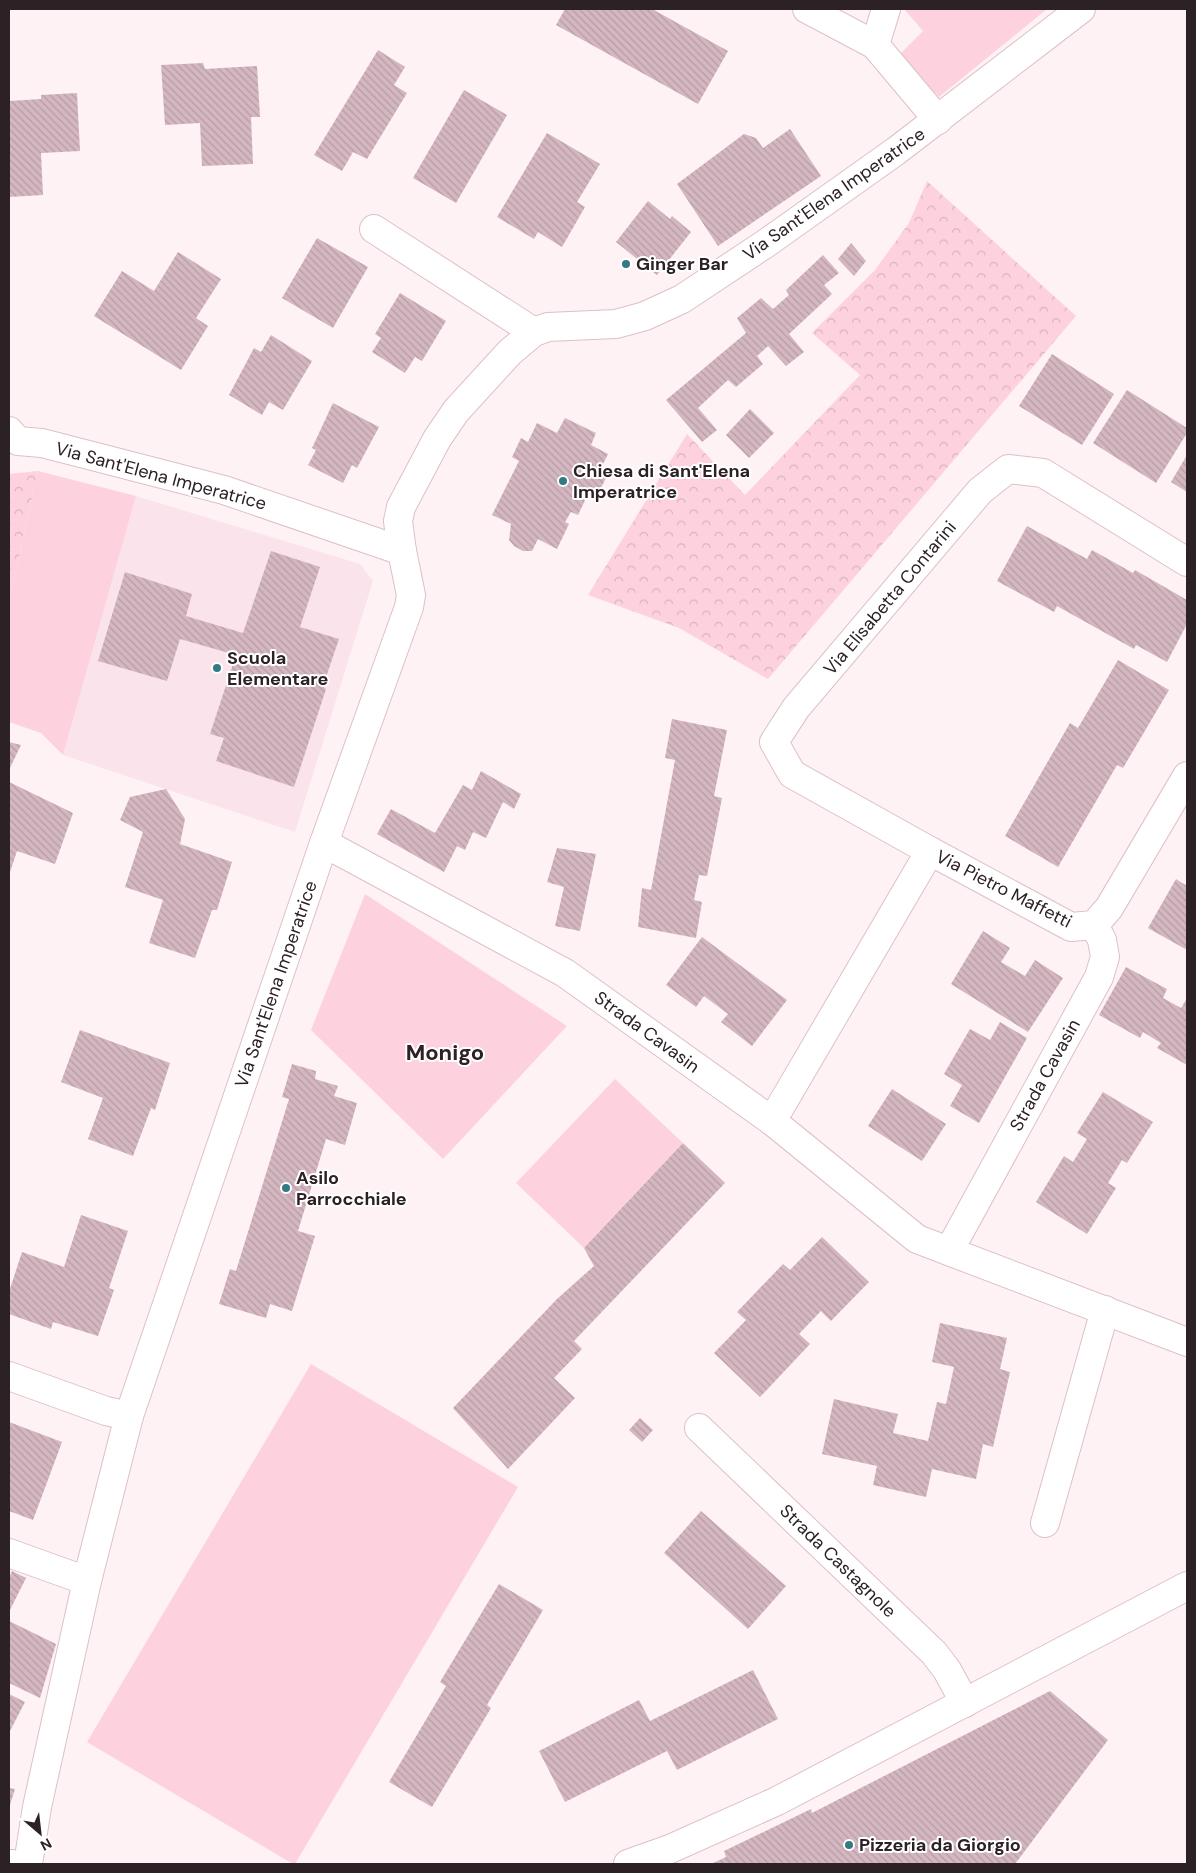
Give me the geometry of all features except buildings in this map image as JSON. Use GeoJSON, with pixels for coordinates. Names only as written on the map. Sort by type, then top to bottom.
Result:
{"type":"FeatureCollection","features":[{"type":"Feature","properties":{"kind":"street"},"geometry":{"type":"LineString","coordinates":[[807,9],[875,45],[938,120]]}},
{"type":"Feature","properties":{"kind":"street"},"geometry":{"type":"LineString","coordinates":[[875,45],[886,9]]}},
{"type":"Feature","properties":{"kind":"street","name":"Via Sant'Elena Imperatrice"},"geometry":{"type":"LineString","coordinates":[[28,1864],[37,1807],[87,1581],[129,1416],[324,843],[409,607],[410,596],[398,521],[401,507],[436,439],[456,412],[510,352],[534,332],[548,328],[616,324],[645,316],[682,299],[765,244],[938,120],[1081,9]]}},
{"type":"Feature","properties":{"kind":"street"},"geometry":{"type":"LineString","coordinates":[[374,229],[534,332]]}},
{"type":"Feature","properties":{"kind":"street","name":"Via Sant'Elena Imperatrice"},"geometry":{"type":"LineString","coordinates":[[12,439],[42,443],[224,490],[402,551]]}},
{"type":"Feature","properties":{"kind":"street","name":"Via Elisabetta Contarini"},"geometry":{"type":"LineString","coordinates":[[930,851],[792,774],[774,742],[796,708],[980,491],[1008,469],[1043,473],[1187,562]]}},
{"type":"Feature","properties":{"kind":"street","name":"Via Pietro Maffetti"},"geometry":{"type":"LineString","coordinates":[[772,1121],[930,851],[1071,926],[1094,925],[1109,908],[1187,776]]}},
{"type":"Feature","properties":{"kind":"street","name":"Strada Cavasin"},"geometry":{"type":"LineString","coordinates":[[324,843],[565,973],[772,1121],[917,1239],[1187,1342]]}},
{"type":"Feature","properties":{"kind":"street","name":"Strada Cavasin"},"geometry":{"type":"LineString","coordinates":[[949,1251],[1099,977],[1105,957],[1102,940],[1094,925]]}},
{"type":"Feature","properties":{"kind":"street"},"geometry":{"type":"LineString","coordinates":[[1045,1523],[1105,1310]]}},
{"type":"Feature","properties":{"kind":"street"},"geometry":{"type":"LineString","coordinates":[[9,1376],[106,1411],[129,1416]]}},
{"type":"Feature","properties":{"kind":"street","name":"Strada Castagnole"},"geometry":{"type":"LineString","coordinates":[[699,1428],[934,1654],[947,1670],[965,1703]]}},
{"type":"Feature","properties":{"kind":"street"},"geometry":{"type":"LineString","coordinates":[[9,1553],[87,1581]]}},
{"type":"Feature","properties":{"kind":"street"},"geometry":{"type":"LineString","coordinates":[[628,1864],[670,1849],[761,1808],[1187,1586]]}},
{"type":"Feature","properties":{"kind":"shaded area","name":"Scuola Elementare"},"geometry":{"type":"Polygon","coordinates":[[[136,496],[360,564],[373,581],[295,832],[63,755],[136,496]]]}},
{"type":"Feature","properties":{"kind":"green space"},"geometry":{"type":"Polygon","coordinates":[[[904,9],[1047,9],[939,97],[899,55],[923,31],[904,9]]]}},
{"type":"Feature","properties":{"kind":"green space"},"geometry":{"type":"Polygon","coordinates":[[[927,181],[1076,316],[768,679],[679,628],[588,595],[687,434],[745,495],[860,375],[812,333],[875,270],[909,223],[927,181]]]}},
{"type":"Feature","properties":{"kind":"green space"},"geometry":{"type":"Polygon","coordinates":[[[38,471],[136,496],[63,755],[41,733],[9,722],[9,602],[38,471]]]}},
{"type":"Feature","properties":{"kind":"green space"},"geometry":{"type":"Polygon","coordinates":[[[38,471],[9,602],[9,474],[38,471]]]}},
{"type":"Feature","properties":{"kind":"green space"},"geometry":{"type":"Polygon","coordinates":[[[365,894],[567,1026],[443,1159],[311,1030],[365,894]]]}},
{"type":"Feature","properties":{"kind":"green space"},"geometry":{"type":"Polygon","coordinates":[[[615,1079],[683,1143],[584,1248],[516,1183],[615,1079]]]}},
{"type":"Feature","properties":{"kind":"green space"},"geometry":{"type":"Polygon","coordinates":[[[311,1364],[518,1487],[295,1864],[293,1864],[87,1742],[311,1364]]]}},
{"type":"Feature","properties":{"kind":"place","name":"Ginger Bar"},"geometry":{"type":"Point","coordinates":[626,264]}},
{"type":"Feature","properties":{"kind":"place","name":"Chiesa di Sant'Elena Imperatrice"},"geometry":{"type":"Point","coordinates":[563,481]}},
{"type":"Feature","properties":{"kind":"place","name":"Scuola Elementare"},"geometry":{"type":"Point","coordinates":[217,668]}},
{"type":"Feature","properties":{"kind":"place","name":"Asilo Parrocchiale"},"geometry":{"type":"Point","coordinates":[286,1188]}},
{"type":"Feature","properties":{"kind":"place","name":"Pizzeria da Giorgio"},"geometry":{"type":"Point","coordinates":[849,1845]}},
{"type":"Feature","properties":{"kind":"district","name":"Monigo"},"geometry":{"type":"Point","coordinates":[445,1052]}}]}
